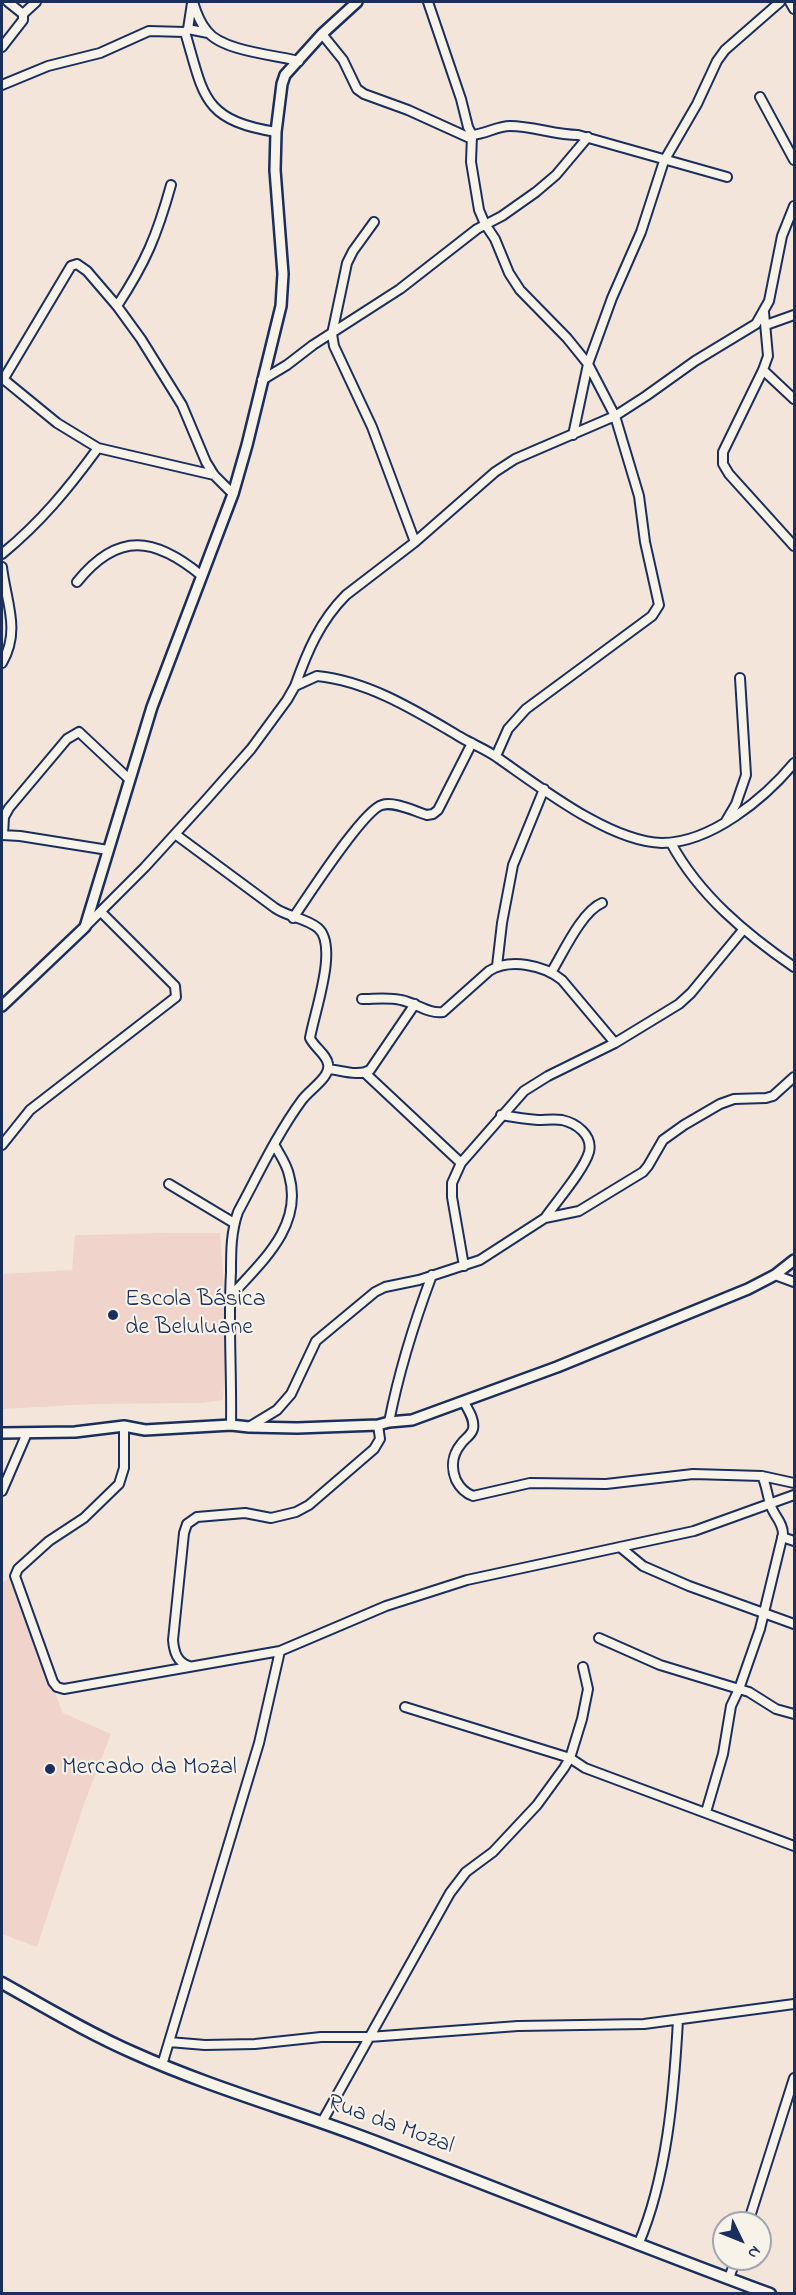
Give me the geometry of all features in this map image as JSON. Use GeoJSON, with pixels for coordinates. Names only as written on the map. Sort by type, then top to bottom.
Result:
{"type":"FeatureCollection","features":[{"type":"Feature","properties":{"kind":"main road","name":"Rua da Mozal"},"geometry":{"type":"LineString","coordinates":[[2,1983],[96,2034],[162,2065],[322,2122],[770,2294]]}},
{"type":"Feature","properties":{"kind":"street"},"geometry":{"type":"LineString","coordinates":[[8,2],[23,14]]}},
{"type":"Feature","properties":{"kind":"street"},"geometry":{"type":"LineString","coordinates":[[2,47],[23,20],[23,14],[36,2]]}},
{"type":"Feature","properties":{"kind":"street"},"geometry":{"type":"LineString","coordinates":[[193,2],[186,30],[200,84],[209,102],[228,119],[248,128],[276,132]]}},
{"type":"Feature","properties":{"kind":"street"},"geometry":{"type":"LineString","coordinates":[[193,2],[208,33]]}},
{"type":"Feature","properties":{"kind":"street"},"geometry":{"type":"LineString","coordinates":[[85,927],[152,707],[233,494],[247,445],[283,292],[275,170],[276,132],[282,84],[285,75],[322,34],[357,2]]}},
{"type":"Feature","properties":{"kind":"street"},"geometry":{"type":"LineString","coordinates":[[428,2],[472,137],[474,186],[485,225],[495,239],[509,273],[520,290],[567,338],[588,364],[615,416],[639,496],[645,542],[659,605],[652,616],[526,709],[508,729],[496,756]]}},
{"type":"Feature","properties":{"kind":"street"},"geometry":{"type":"LineString","coordinates":[[573,435],[588,364],[612,298],[641,232],[664,161],[725,50],[780,2]]}},
{"type":"Feature","properties":{"kind":"street"},"geometry":{"type":"LineString","coordinates":[[790,2],[795,9]]}},
{"type":"Feature","properties":{"kind":"street"},"geometry":{"type":"LineString","coordinates":[[2,85],[48,66],[92,56],[149,31],[186,30],[208,33],[221,42],[233,46],[299,61]]}},
{"type":"Feature","properties":{"kind":"street"},"geometry":{"type":"LineString","coordinates":[[322,34],[343,60],[357,89],[364,94],[472,137],[501,126],[588,137],[664,161],[727,177]]}},
{"type":"Feature","properties":{"kind":"street"},"geometry":{"type":"LineString","coordinates":[[760,97],[795,160]]}},
{"type":"Feature","properties":{"kind":"street"},"geometry":{"type":"LineString","coordinates":[[262,380],[400,289],[485,225],[502,216],[547,183],[588,137]]}},
{"type":"Feature","properties":{"kind":"street"},"geometry":{"type":"LineString","coordinates":[[117,306],[136,278],[152,246],[171,185]]}},
{"type":"Feature","properties":{"kind":"street"},"geometry":{"type":"LineString","coordinates":[[2,1006],[101,912],[175,834],[250,749],[287,700],[319,628],[333,607],[415,542],[495,472],[515,459],[615,416],[695,361],[756,324],[770,301],[782,236],[795,206]]}},
{"type":"Feature","properties":{"kind":"street"},"geometry":{"type":"LineString","coordinates":[[374,222],[352,251],[347,263],[332,334],[334,346],[372,427],[415,542]]}},
{"type":"Feature","properties":{"kind":"street"},"geometry":{"type":"LineString","coordinates":[[214,475],[98,448],[57,423],[2,379],[71,266],[76,264],[87,271],[117,306],[182,405],[206,462],[214,475],[233,494]]}},
{"type":"Feature","properties":{"kind":"street"},"geometry":{"type":"LineString","coordinates":[[764,312],[768,356],[764,370],[723,452],[723,464],[740,488],[795,546]]}},
{"type":"Feature","properties":{"kind":"street"},"geometry":{"type":"LineString","coordinates":[[766,325],[795,315]]}},
{"type":"Feature","properties":{"kind":"street"},"geometry":{"type":"LineString","coordinates":[[764,370],[795,399]]}},
{"type":"Feature","properties":{"kind":"street"},"geometry":{"type":"LineString","coordinates":[[2,554],[33,528],[54,506],[98,448]]}},
{"type":"Feature","properties":{"kind":"street"},"geometry":{"type":"LineString","coordinates":[[77,582],[91,565],[107,552],[124,546],[144,546],[174,556],[202,576]]}},
{"type":"Feature","properties":{"kind":"street"},"geometry":{"type":"LineString","coordinates":[[2,567],[3,594],[13,627],[10,647],[2,663]]}},
{"type":"Feature","properties":{"kind":"street"},"geometry":{"type":"LineString","coordinates":[[295,686],[317,676],[369,690],[433,720],[496,756],[581,813],[623,834],[644,841],[671,843],[726,822],[754,804],[780,780],[795,762]]}},
{"type":"Feature","properties":{"kind":"street"},"geometry":{"type":"LineString","coordinates":[[726,822],[736,804],[746,775],[740,678]]}},
{"type":"Feature","properties":{"kind":"street"},"geometry":{"type":"LineString","coordinates":[[108,850],[2,835],[4,817],[67,739],[79,732],[129,779]]}},
{"type":"Feature","properties":{"kind":"street"},"geometry":{"type":"LineString","coordinates":[[293,918],[350,837],[378,807],[389,805],[427,815],[438,810],[472,743]]}},
{"type":"Feature","properties":{"kind":"street"},"geometry":{"type":"LineString","coordinates":[[497,966],[513,865],[544,789]]}},
{"type":"Feature","properties":{"kind":"street"},"geometry":{"type":"LineString","coordinates":[[736,804],[740,813]]}},
{"type":"Feature","properties":{"kind":"street"},"geometry":{"type":"LineString","coordinates":[[175,834],[275,908],[319,929],[324,936],[327,953],[310,1038],[314,1047],[325,1056],[328,1069],[325,1076],[296,1108],[234,1222],[230,1298],[231,1425]]}},
{"type":"Feature","properties":{"kind":"street"},"geometry":{"type":"LineString","coordinates":[[671,843],[680,861],[697,883],[743,930],[795,967]]}},
{"type":"Feature","properties":{"kind":"street"},"geometry":{"type":"LineString","coordinates":[[552,971],[580,924],[596,905],[602,903]]}},
{"type":"Feature","properties":{"kind":"street"},"geometry":{"type":"LineString","coordinates":[[2,1144],[30,1110],[176,997],[175,986],[101,912]]}},
{"type":"Feature","properties":{"kind":"street"},"geometry":{"type":"LineString","coordinates":[[464,1266],[452,1197],[452,1183],[460,1163],[524,1091],[548,1076],[615,1043],[685,999],[743,930]]}},
{"type":"Feature","properties":{"kind":"street"},"geometry":{"type":"LineString","coordinates":[[362,999],[396,999],[415,1004],[435,1014],[443,1012],[489,970],[497,966],[507,964],[552,971],[615,1043]]}},
{"type":"Feature","properties":{"kind":"street"},"geometry":{"type":"LineString","coordinates":[[328,1069],[364,1073],[370,1070],[415,1004]]}},
{"type":"Feature","properties":{"kind":"street"},"geometry":{"type":"LineString","coordinates":[[364,1073],[460,1163]]}},
{"type":"Feature","properties":{"kind":"street"},"geometry":{"type":"LineString","coordinates":[[545,1218],[579,1211],[643,1172],[663,1140],[693,1119],[734,1099],[773,1096],[795,1077]]}},
{"type":"Feature","properties":{"kind":"street"},"geometry":{"type":"LineString","coordinates":[[249,1427],[277,1410],[291,1394],[316,1341],[375,1292],[385,1287],[419,1280],[464,1266],[492,1254],[545,1218],[582,1166],[589,1151],[588,1138],[571,1122],[501,1115]]}},
{"type":"Feature","properties":{"kind":"street"},"geometry":{"type":"LineString","coordinates":[[230,1298],[274,1248],[286,1228],[292,1206],[292,1193],[289,1174],[275,1146]]}},
{"type":"Feature","properties":{"kind":"street"},"geometry":{"type":"LineString","coordinates":[[169,1184],[234,1222]]}},
{"type":"Feature","properties":{"kind":"street"},"geometry":{"type":"LineString","coordinates":[[2,1433],[75,1432],[124,1426],[145,1431],[231,1425],[297,1428],[378,1425],[412,1420],[589,1354],[748,1289],[775,1275],[795,1260]]}},
{"type":"Feature","properties":{"kind":"street"},"geometry":{"type":"LineString","coordinates":[[389,1422],[407,1345],[432,1275]]}},
{"type":"Feature","properties":{"kind":"street"},"geometry":{"type":"LineString","coordinates":[[775,1275],[795,1282]]}},
{"type":"Feature","properties":{"kind":"street"},"geometry":{"type":"LineString","coordinates":[[464,1402],[473,1426],[471,1434],[455,1454],[452,1471],[458,1485],[473,1496],[531,1483],[606,1484],[693,1474],[762,1476],[795,1483]]}},
{"type":"Feature","properties":{"kind":"street"},"geometry":{"type":"LineString","coordinates":[[189,1666],[176,1655],[173,1640],[184,1533],[187,1524],[197,1517],[245,1513],[271,1518],[296,1512],[323,1494],[374,1449],[380,1439],[378,1425]]}},
{"type":"Feature","properties":{"kind":"street"},"geometry":{"type":"LineString","coordinates":[[124,1426],[124,1468],[119,1484],[84,1518],[49,1541],[18,1569],[15,1576],[50,1674],[57,1687],[71,1688],[280,1651],[386,1606],[467,1580],[694,1531],[795,1495]]}},
{"type":"Feature","properties":{"kind":"street"},"geometry":{"type":"LineString","coordinates":[[2,1491],[27,1433]]}},
{"type":"Feature","properties":{"kind":"street"},"geometry":{"type":"LineString","coordinates":[[706,1812],[723,1754],[731,1706],[740,1689],[755,1646],[782,1537],[782,1525],[770,1504],[762,1476]]}},
{"type":"Feature","properties":{"kind":"street"},"geometry":{"type":"LineString","coordinates":[[782,1537],[795,1541]]}},
{"type":"Feature","properties":{"kind":"street"},"geometry":{"type":"LineString","coordinates":[[620,1547],[644,1566],[795,1624]]}},
{"type":"Feature","properties":{"kind":"street"},"geometry":{"type":"LineString","coordinates":[[599,1638],[660,1665],[749,1692],[776,1709],[795,1714]]}},
{"type":"Feature","properties":{"kind":"street"},"geometry":{"type":"LineString","coordinates":[[162,2065],[259,1743],[280,1651]]}},
{"type":"Feature","properties":{"kind":"street"},"geometry":{"type":"LineString","coordinates":[[322,2122],[435,1918],[466,1872],[505,1841],[549,1792],[570,1758],[588,1689],[583,1667]]}},
{"type":"Feature","properties":{"kind":"street"},"geometry":{"type":"LineString","coordinates":[[405,1707],[570,1758],[585,1768],[795,1846]]}},
{"type":"Feature","properties":{"kind":"street"},"geometry":{"type":"LineString","coordinates":[[169,2042],[205,2045],[255,2044],[321,2037],[369,2037],[518,2026],[644,2024],[795,2004]]}},
{"type":"Feature","properties":{"kind":"street"},"geometry":{"type":"LineString","coordinates":[[638,2245],[647,2223],[668,2132],[675,2075],[678,2020]]}},
{"type":"Feature","properties":{"kind":"street"},"geometry":{"type":"LineString","coordinates":[[752,2211],[795,2078]]}},
{"type":"Feature","properties":{"kind":"street"},"geometry":{"type":"LineString","coordinates":[[729,2278],[732,2271]]}},
{"type":"Feature","properties":{"kind":"shaded area","name":"Escola Básica de Beluluane"},"geometry":{"type":"Polygon","coordinates":[[[220,1233],[225,1302],[223,1400],[203,1403],[97,1404],[2,1409],[2,1274],[72,1270],[75,1235],[220,1233]]]}},
{"type":"Feature","properties":{"kind":"shaded area","name":"Mercado da Mozal"},"geometry":{"type":"Polygon","coordinates":[[[9,1578],[63,1713],[111,1734],[84,1804],[37,1947],[2,1934],[2,1583],[9,1578]]]}},
{"type":"Feature","properties":{"kind":"place","name":"Escola Básica de Beluluane"},"geometry":{"type":"Point","coordinates":[113,1315]}},
{"type":"Feature","properties":{"kind":"place","name":"Mercado da Mozal"},"geometry":{"type":"Point","coordinates":[50,1769]}}]}
